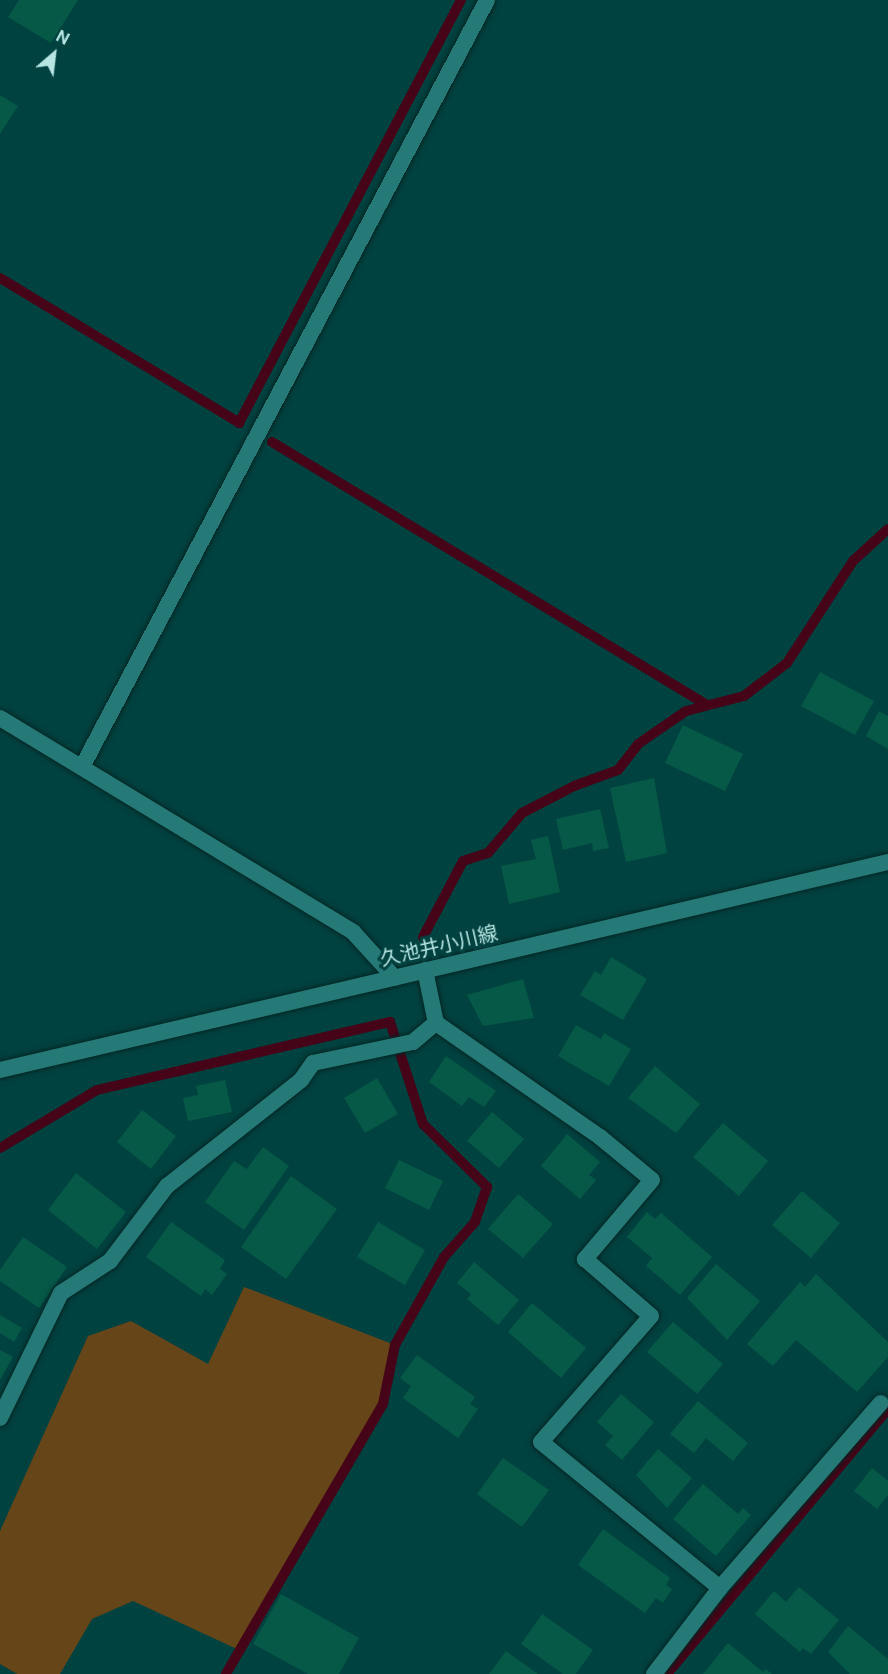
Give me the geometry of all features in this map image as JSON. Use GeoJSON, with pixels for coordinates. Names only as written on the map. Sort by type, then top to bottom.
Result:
{"type":"FeatureCollection","features":[{"type":"Feature","properties":{"kind":"street"},"geometry":{"type":"LineString","coordinates":[[82,767],[488,0]]}},
{"type":"Feature","properties":{"kind":"street"},"geometry":{"type":"LineString","coordinates":[[0,718],[353,933],[395,978]]}},
{"type":"Feature","properties":{"kind":"street","name":"久池井小川線"},"geometry":{"type":"LineString","coordinates":[[0,1070],[888,862]]}},
{"type":"Feature","properties":{"kind":"street"},"geometry":{"type":"LineString","coordinates":[[425,970],[436,1023],[600,1137],[652,1180],[585,1259],[651,1316],[541,1443],[720,1588]]}},
{"type":"Feature","properties":{"kind":"street"},"geometry":{"type":"LineString","coordinates":[[0,1418],[61,1293],[110,1261],[168,1186],[301,1080],[313,1063],[413,1042],[436,1023]]}},
{"type":"Feature","properties":{"kind":"street"},"geometry":{"type":"LineString","coordinates":[[654,1674],[720,1588],[881,1402]]}},
{"type":"Feature","properties":{"kind":"shaded area"},"geometry":{"type":"Polygon","coordinates":[[[244,1287],[395,1345],[383,1404],[237,1649],[133,1601],[92,1619],[60,1674],[17,1674],[0,1664],[0,1531],[88,1336],[131,1321],[208,1364],[244,1287]]]}},
{"type":"Feature","properties":{"kind":"building"},"geometry":{"type":"Polygon","coordinates":[[[19,0],[78,0],[51,43],[8,17],[19,0]]]}},
{"type":"Feature","properties":{"kind":"building"},"geometry":{"type":"Polygon","coordinates":[[[0,95],[18,106],[0,134],[0,95]]]}},
{"type":"Feature","properties":{"kind":"building"},"geometry":{"type":"Polygon","coordinates":[[[820,672],[874,701],[855,735],[801,706],[820,672]]]}},
{"type":"Feature","properties":{"kind":"building"},"geometry":{"type":"Polygon","coordinates":[[[879,711],[888,716],[888,749],[866,736],[879,711]]]}},
{"type":"Feature","properties":{"kind":"building"},"geometry":{"type":"Polygon","coordinates":[[[683,725],[743,754],[725,791],[665,763],[683,725]]]}},
{"type":"Feature","properties":{"kind":"building"},"geometry":{"type":"Polygon","coordinates":[[[654,778],[667,853],[626,862],[610,788],[654,778]]]}},
{"type":"Feature","properties":{"kind":"building"},"geometry":{"type":"Polygon","coordinates":[[[600,809],[609,848],[593,851],[592,843],[563,850],[556,819],[600,809]]]}},
{"type":"Feature","properties":{"kind":"building"},"geometry":{"type":"Polygon","coordinates":[[[548,836],[560,892],[509,904],[501,866],[536,859],[531,840],[548,836]]]}},
{"type":"Feature","properties":{"kind":"building"},"geometry":{"type":"Polygon","coordinates":[[[611,957],[647,979],[623,1020],[580,995],[595,971],[601,975],[611,957]]]}},
{"type":"Feature","properties":{"kind":"building"},"geometry":{"type":"Polygon","coordinates":[[[523,979],[534,1018],[483,1026],[467,995],[523,979]]]}},
{"type":"Feature","properties":{"kind":"building"},"geometry":{"type":"Polygon","coordinates":[[[576,1025],[601,1039],[604,1033],[631,1049],[609,1086],[558,1056],[576,1025]]]}},
{"type":"Feature","properties":{"kind":"building"},"geometry":{"type":"Polygon","coordinates":[[[446,1056],[496,1091],[484,1107],[469,1097],[462,1106],[429,1082],[446,1056]]]}},
{"type":"Feature","properties":{"kind":"building"},"geometry":{"type":"Polygon","coordinates":[[[655,1066],[700,1104],[676,1133],[628,1098],[655,1066]]]}},
{"type":"Feature","properties":{"kind":"building"},"geometry":{"type":"Polygon","coordinates":[[[377,1078],[398,1114],[365,1133],[344,1098],[377,1078]]]}},
{"type":"Feature","properties":{"kind":"building"},"geometry":{"type":"Polygon","coordinates":[[[225,1080],[232,1112],[188,1121],[183,1098],[198,1095],[196,1086],[225,1080]]]}},
{"type":"Feature","properties":{"kind":"building"},"geometry":{"type":"Polygon","coordinates":[[[142,1110],[176,1136],[151,1169],[117,1142],[142,1110]]]}},
{"type":"Feature","properties":{"kind":"building"},"geometry":{"type":"Polygon","coordinates":[[[492,1112],[524,1139],[499,1168],[467,1141],[492,1112]]]}},
{"type":"Feature","properties":{"kind":"building"},"geometry":{"type":"Polygon","coordinates":[[[723,1123],[768,1161],[739,1196],[693,1157],[723,1123]]]}},
{"type":"Feature","properties":{"kind":"building"},"geometry":{"type":"Polygon","coordinates":[[[567,1134],[600,1162],[589,1175],[596,1180],[580,1199],[541,1166],[567,1134]]]}},
{"type":"Feature","properties":{"kind":"building"},"geometry":{"type":"Polygon","coordinates":[[[263,1147],[289,1166],[244,1230],[205,1202],[234,1161],[247,1169],[263,1147]]]}},
{"type":"Feature","properties":{"kind":"building"},"geometry":{"type":"Polygon","coordinates":[[[399,1160],[443,1181],[429,1210],[385,1188],[399,1160]]]}},
{"type":"Feature","properties":{"kind":"building"},"geometry":{"type":"Polygon","coordinates":[[[76,1173],[126,1212],[97,1249],[48,1210],[76,1173]]]}},
{"type":"Feature","properties":{"kind":"building"},"geometry":{"type":"Polygon","coordinates":[[[291,1176],[337,1209],[286,1279],[241,1247],[291,1176]]]}},
{"type":"Feature","properties":{"kind":"building"},"geometry":{"type":"Polygon","coordinates":[[[802,1191],[840,1223],[811,1258],[772,1225],[802,1191]]]}},
{"type":"Feature","properties":{"kind":"building"},"geometry":{"type":"Polygon","coordinates":[[[518,1194],[553,1224],[523,1258],[488,1229],[518,1194]]]}},
{"type":"Feature","properties":{"kind":"building"},"geometry":{"type":"Polygon","coordinates":[[[647,1212],[655,1219],[661,1213],[712,1257],[680,1295],[646,1266],[652,1258],[627,1237],[647,1212]]]}},
{"type":"Feature","properties":{"kind":"building"},"geometry":{"type":"Polygon","coordinates":[[[171,1222],[225,1260],[220,1269],[227,1274],[212,1295],[205,1289],[201,1296],[146,1257],[171,1222]]]}},
{"type":"Feature","properties":{"kind":"building"},"geometry":{"type":"Polygon","coordinates":[[[378,1222],[425,1250],[405,1285],[357,1257],[378,1222]]]}},
{"type":"Feature","properties":{"kind":"building"},"geometry":{"type":"Polygon","coordinates":[[[23,1237],[67,1267],[39,1308],[0,1281],[0,1270],[23,1237]]]}},
{"type":"Feature","properties":{"kind":"building"},"geometry":{"type":"Polygon","coordinates":[[[474,1262],[519,1300],[498,1325],[467,1299],[471,1294],[457,1283],[474,1262]]]}},
{"type":"Feature","properties":{"kind":"building"},"geometry":{"type":"Polygon","coordinates":[[[716,1264],[760,1301],[727,1340],[687,1298],[716,1264]]]}},
{"type":"Feature","properties":{"kind":"building"},"geometry":{"type":"Polygon","coordinates":[[[816,1274],[888,1342],[888,1357],[857,1392],[796,1340],[773,1366],[747,1344],[800,1282],[805,1287],[816,1274]]]}},
{"type":"Feature","properties":{"kind":"building"},"geometry":{"type":"Polygon","coordinates":[[[532,1303],[586,1348],[561,1378],[508,1332],[532,1303]]]}},
{"type":"Feature","properties":{"kind":"building"},"geometry":{"type":"Polygon","coordinates":[[[0,1315],[22,1328],[14,1342],[0,1333],[0,1315]]]}},
{"type":"Feature","properties":{"kind":"building"},"geometry":{"type":"Polygon","coordinates":[[[673,1322],[723,1364],[697,1394],[647,1352],[673,1322]]]}},
{"type":"Feature","properties":{"kind":"building"},"geometry":{"type":"Polygon","coordinates":[[[0,1350],[13,1357],[0,1380],[0,1350]]]}},
{"type":"Feature","properties":{"kind":"building"},"geometry":{"type":"Polygon","coordinates":[[[417,1355],[475,1397],[470,1404],[478,1409],[458,1438],[403,1398],[411,1386],[400,1378],[417,1355]]]}},
{"type":"Feature","properties":{"kind":"building"},"geometry":{"type":"Polygon","coordinates":[[[621,1394],[654,1422],[622,1460],[605,1445],[613,1436],[597,1422],[621,1394]]]}},
{"type":"Feature","properties":{"kind":"building"},"geometry":{"type":"Polygon","coordinates":[[[698,1401],[748,1443],[733,1461],[706,1438],[694,1453],[670,1434],[698,1401]]]}},
{"type":"Feature","properties":{"kind":"building"},"geometry":{"type":"Polygon","coordinates":[[[658,1449],[692,1478],[667,1508],[636,1475],[658,1449]]]}},
{"type":"Feature","properties":{"kind":"building"},"geometry":{"type":"Polygon","coordinates":[[[503,1458],[549,1490],[522,1527],[477,1494],[503,1458]]]}},
{"type":"Feature","properties":{"kind":"building"},"geometry":{"type":"Polygon","coordinates":[[[872,1468],[888,1481],[888,1495],[877,1509],[854,1491],[872,1468]]]}},
{"type":"Feature","properties":{"kind":"building"},"geometry":{"type":"Polygon","coordinates":[[[703,1484],[738,1514],[743,1508],[751,1515],[716,1556],[673,1519],[703,1484]]]}},
{"type":"Feature","properties":{"kind":"building"},"geometry":{"type":"Polygon","coordinates":[[[603,1529],[670,1578],[666,1585],[672,1589],[663,1603],[656,1598],[645,1613],[578,1565],[603,1529]]]}},
{"type":"Feature","properties":{"kind":"building"},"geometry":{"type":"Polygon","coordinates":[[[799,1587],[839,1620],[811,1654],[803,1648],[800,1652],[755,1614],[774,1591],[786,1602],[799,1587]]]}},
{"type":"Feature","properties":{"kind":"building"},"geometry":{"type":"Polygon","coordinates":[[[281,1594],[359,1638],[339,1674],[308,1674],[253,1644],[281,1594]]]}},
{"type":"Feature","properties":{"kind":"building"},"geometry":{"type":"Polygon","coordinates":[[[542,1614],[593,1650],[576,1674],[563,1674],[521,1644],[542,1614]]]}},
{"type":"Feature","properties":{"kind":"building"},"geometry":{"type":"Polygon","coordinates":[[[848,1626],[888,1659],[888,1674],[850,1674],[828,1652],[848,1626]]]}},
{"type":"Feature","properties":{"kind":"building"},"geometry":{"type":"Polygon","coordinates":[[[728,1643],[763,1672],[766,1669],[772,1674],[703,1674],[728,1643]]]}},
{"type":"Feature","properties":{"kind":"building"},"geometry":{"type":"Polygon","coordinates":[[[506,1651],[538,1674],[489,1674],[506,1651]]]}},
{"type":"Feature","properties":{"kind":"waterway"},"geometry":{"type":"LineString","coordinates":[[0,278],[239,423],[461,0]]}},
{"type":"Feature","properties":{"kind":"waterway"},"geometry":{"type":"LineString","coordinates":[[272,442],[707,705]]}},
{"type":"Feature","properties":{"kind":"waterway"},"geometry":{"type":"LineString","coordinates":[[423,937],[463,861],[488,853],[522,813],[574,786],[618,770],[638,744],[686,711],[744,696],[787,663],[853,561],[888,529]]}},
{"type":"Feature","properties":{"kind":"waterway"},"geometry":{"type":"LineString","coordinates":[[0,1148],[97,1090],[390,1022],[423,1124],[487,1187],[475,1222],[444,1257],[395,1345],[383,1404],[226,1674]]}},
{"type":"Feature","properties":{"kind":"waterway"},"geometry":{"type":"LineString","coordinates":[[667,1674],[888,1409]]}}]}
